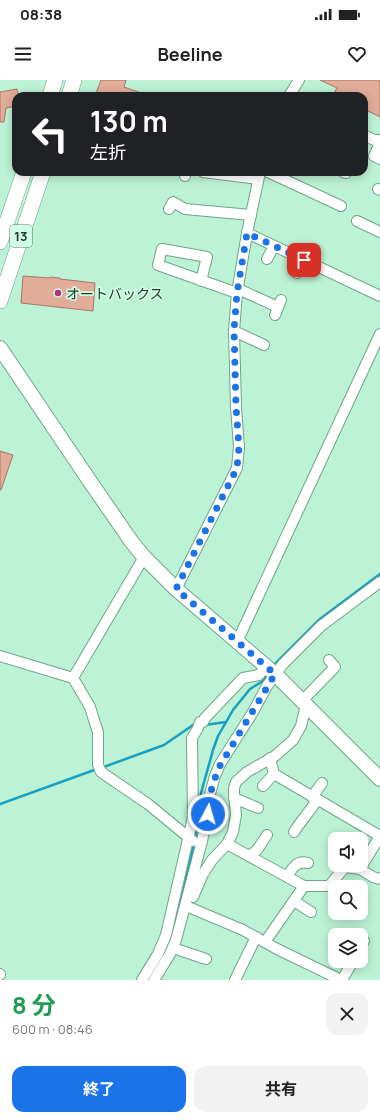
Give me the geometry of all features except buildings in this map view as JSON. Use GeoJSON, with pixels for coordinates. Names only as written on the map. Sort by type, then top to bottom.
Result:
{"type":"FeatureCollection","features":[{"type":"Feature","properties":{"kind":"main road"},"geometry":{"type":"LineString","coordinates":[[51,92],[55,80]]}},
{"type":"Feature","properties":{"kind":"main road"},"geometry":{"type":"LineString","coordinates":[[70,92],[74,80]]}},
{"type":"Feature","properties":{"kind":"main road","name":"13"},"geometry":{"type":"LineString","coordinates":[[0,242],[23,176]]}},
{"type":"Feature","properties":{"kind":"main road","name":"13"},"geometry":{"type":"LineString","coordinates":[[0,301],[42,176]]}},
{"type":"Feature","properties":{"kind":"street"},"geometry":{"type":"LineString","coordinates":[[292,92],[299,80]]}},
{"type":"Feature","properties":{"kind":"street"},"geometry":{"type":"LineString","coordinates":[[368,137],[380,142],[374,156],[380,159]]}},
{"type":"Feature","properties":{"kind":"street"},"geometry":{"type":"LineString","coordinates":[[176,589],[237,468],[239,447],[236,407],[234,330],[237,291],[259,176]]}},
{"type":"Feature","properties":{"kind":"street"},"geometry":{"type":"LineString","coordinates":[[277,176],[341,206]]}},
{"type":"Feature","properties":{"kind":"street"},"geometry":{"type":"LineString","coordinates":[[169,209],[173,202],[185,209],[251,215]]}},
{"type":"Feature","properties":{"kind":"street"},"geometry":{"type":"LineString","coordinates":[[357,221],[380,232]]}},
{"type":"Feature","properties":{"kind":"street"},"geometry":{"type":"LineString","coordinates":[[247,233],[380,296]]}},
{"type":"Feature","properties":{"kind":"street"},"geometry":{"type":"LineString","coordinates":[[267,258],[274,246]]}},
{"type":"Feature","properties":{"kind":"street"},"geometry":{"type":"LineString","coordinates":[[201,281],[206,257],[162,248],[158,265],[201,281],[237,291],[278,307]]}},
{"type":"Feature","properties":{"kind":"street"},"geometry":{"type":"LineString","coordinates":[[297,273],[304,260]]}},
{"type":"Feature","properties":{"kind":"street"},"geometry":{"type":"LineString","coordinates":[[234,330],[264,345]]}},
{"type":"Feature","properties":{"kind":"street"},"geometry":{"type":"LineString","coordinates":[[237,642],[380,334]]}},
{"type":"Feature","properties":{"kind":"street"},"geometry":{"type":"LineString","coordinates":[[0,348],[131,541],[144,557],[176,589],[270,670],[380,779]]}},
{"type":"Feature","properties":{"kind":"street"},"geometry":{"type":"LineString","coordinates":[[73,678],[144,557]]}},
{"type":"Feature","properties":{"kind":"street"},"geometry":{"type":"LineString","coordinates":[[188,906],[195,842],[193,816],[192,738],[200,722],[203,722],[205,718],[243,678],[259,675],[283,664],[321,626],[380,582]]}},
{"type":"Feature","properties":{"kind":"street"},"geometry":{"type":"LineString","coordinates":[[0,656],[73,678],[90,706],[98,732],[98,764],[101,772],[148,804],[195,842]]}},
{"type":"Feature","properties":{"kind":"street"},"geometry":{"type":"LineString","coordinates":[[154,980],[173,948],[188,906],[203,874],[212,860],[227,844],[233,832],[236,821],[234,788],[240,777],[284,748],[298,733],[301,726],[304,703],[334,675],[335,667],[329,660]]}},
{"type":"Feature","properties":{"kind":"street"},"geometry":{"type":"LineString","coordinates":[[142,980],[158,954],[166,935],[195,842],[208,814],[210,794],[218,769],[270,670]]}},
{"type":"Feature","properties":{"kind":"street"},"geometry":{"type":"LineString","coordinates":[[270,758],[274,774],[380,836],[368,856]]}},
{"type":"Feature","properties":{"kind":"street"},"geometry":{"type":"LineString","coordinates":[[263,786],[274,774]]}},
{"type":"Feature","properties":{"kind":"street"},"geometry":{"type":"LineString","coordinates":[[294,832],[302,819],[309,813],[322,783]]}},
{"type":"Feature","properties":{"kind":"street"},"geometry":{"type":"LineString","coordinates":[[234,798],[258,808]]}},
{"type":"Feature","properties":{"kind":"street"},"geometry":{"type":"LineString","coordinates":[[249,856],[257,850],[267,835]]}},
{"type":"Feature","properties":{"kind":"street"},"geometry":{"type":"LineString","coordinates":[[227,844],[304,886],[329,886],[341,872]]}},
{"type":"Feature","properties":{"kind":"street"},"geometry":{"type":"LineString","coordinates":[[287,877],[292,868],[298,863],[302,861],[308,863]]}},
{"type":"Feature","properties":{"kind":"street"},"geometry":{"type":"LineString","coordinates":[[365,872],[380,879]]}},
{"type":"Feature","properties":{"kind":"street"},"geometry":{"type":"LineString","coordinates":[[265,942],[304,886]]}},
{"type":"Feature","properties":{"kind":"street"},"geometry":{"type":"LineString","coordinates":[[294,902],[311,912]]}},
{"type":"Feature","properties":{"kind":"street"},"geometry":{"type":"LineString","coordinates":[[188,906],[243,930],[326,977],[342,980],[349,968]]}},
{"type":"Feature","properties":{"kind":"street"},"geometry":{"type":"LineString","coordinates":[[235,980],[256,937]]}},
{"type":"Feature","properties":{"kind":"street"},"geometry":{"type":"LineString","coordinates":[[173,948],[206,959]]}},
{"type":"Feature","properties":{"kind":"waterway"},"geometry":{"type":"LineString","coordinates":[[273,666],[320,619],[380,574]]}},
{"type":"Feature","properties":{"kind":"waterway"},"geometry":{"type":"LineString","coordinates":[[195,838],[200,817],[201,793],[218,736],[233,710],[250,689],[263,681],[268,673]]}},
{"type":"Feature","properties":{"kind":"waterway"},"geometry":{"type":"LineString","coordinates":[[205,725],[226,722]]}},
{"type":"Feature","properties":{"kind":"waterway"},"geometry":{"type":"LineString","coordinates":[[101,768],[164,745],[193,725],[196,725]]}},
{"type":"Feature","properties":{"kind":"waterway"},"geometry":{"type":"LineString","coordinates":[[0,804],[97,769]]}},
{"type":"Feature","properties":{"kind":"waterway"},"geometry":{"type":"LineString","coordinates":[[161,960],[177,917],[194,843]]}},
{"type":"Feature","properties":{"kind":"place","name":"オートバックス"},"geometry":{"type":"Point","coordinates":[58,293]}},
{"type":"Feature","properties":{"kind":"route"},"geometry":{"type":"LineString","coordinates":[[208,814],[210,794],[220,764],[227,756],[275,674],[176,589],[237,468],[239,447],[236,407],[234,330],[237,293],[247,233],[304,260]]}}]}
